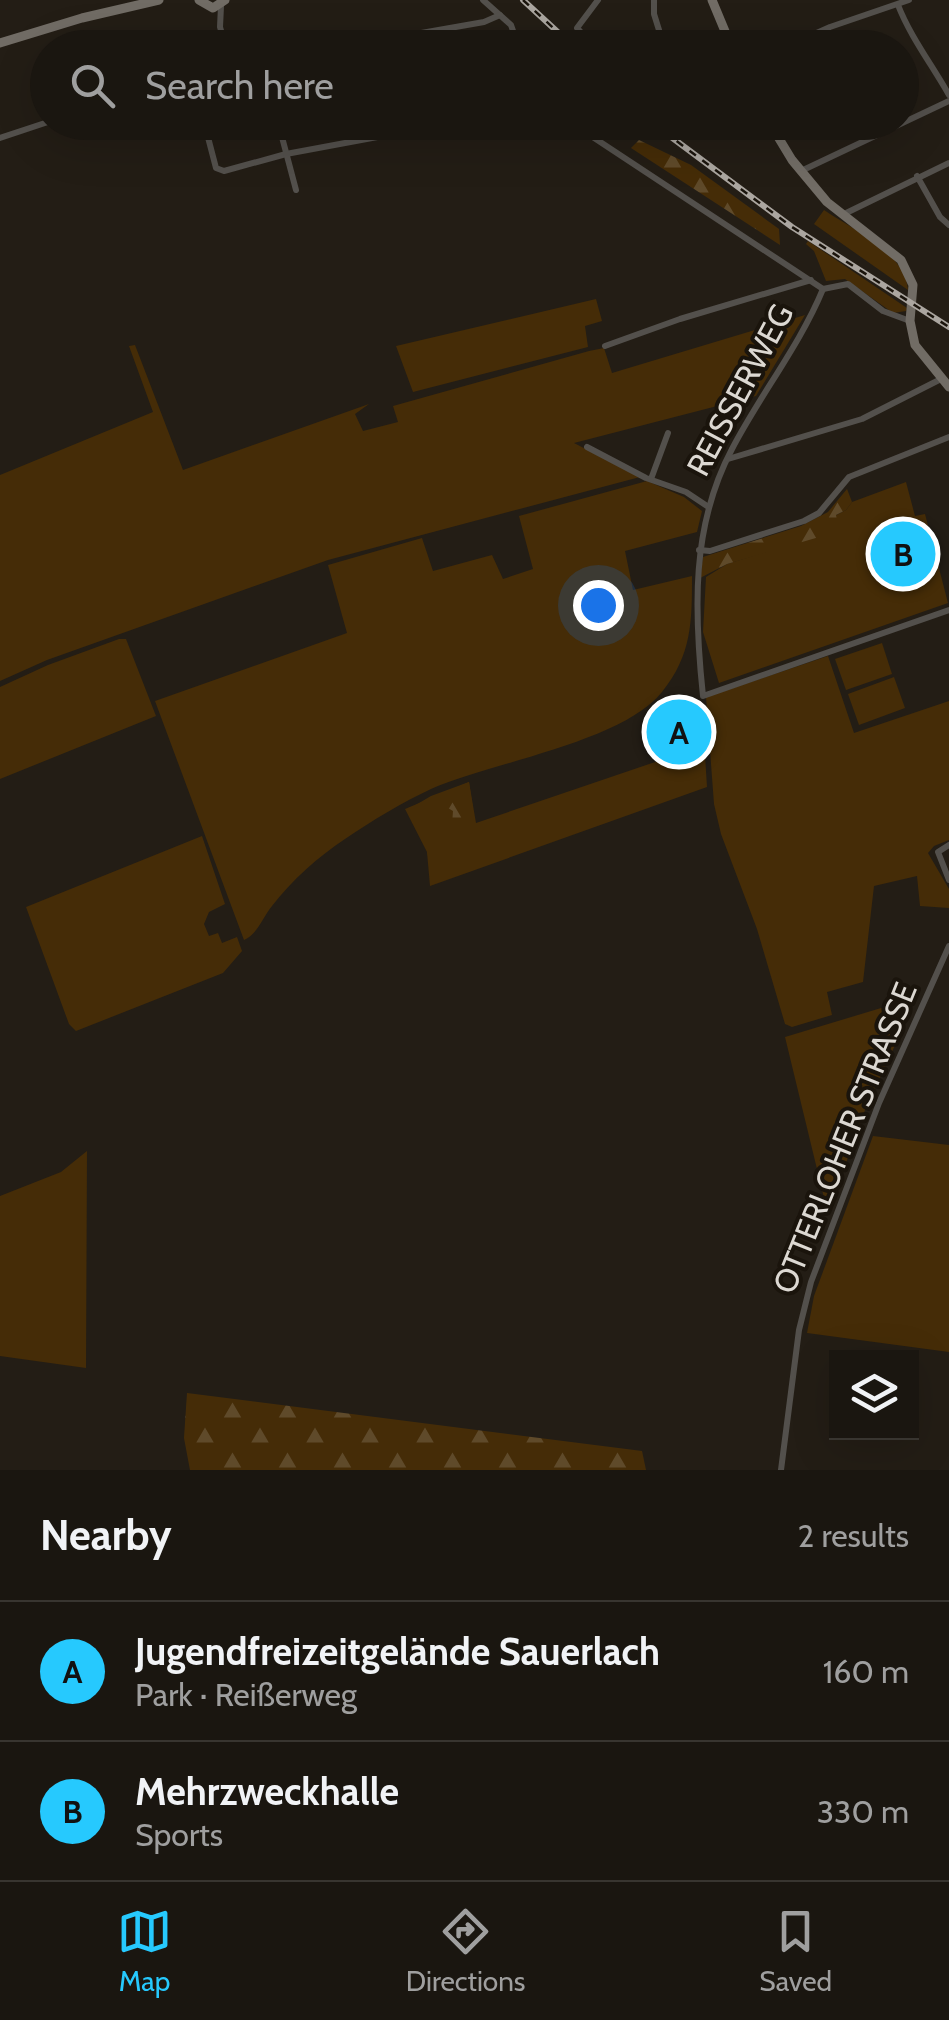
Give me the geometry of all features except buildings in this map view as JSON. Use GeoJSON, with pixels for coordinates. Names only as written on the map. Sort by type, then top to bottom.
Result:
{"type":"FeatureCollection","features":[{"type":"Feature","properties":{"kind":"main road"},"geometry":{"type":"LineString","coordinates":[[41,30],[159,0]]}},
{"type":"Feature","properties":{"kind":"main road"},"geometry":{"type":"LineString","coordinates":[[712,0],[724,30]]}},
{"type":"Feature","properties":{"kind":"main road"},"geometry":{"type":"LineString","coordinates":[[200,2],[223,3]]}},
{"type":"Feature","properties":{"kind":"main road"},"geometry":{"type":"LineString","coordinates":[[0,43],[30,34]]}},
{"type":"Feature","properties":{"kind":"main road"},"geometry":{"type":"LineString","coordinates":[[781,140],[801,172],[842,215],[902,260],[913,285],[910,321],[915,345],[945,383]]}},
{"type":"Feature","properties":{"kind":"street"},"geometry":{"type":"LineString","coordinates":[[484,0],[513,30]]}},
{"type":"Feature","properties":{"kind":"street"},"geometry":{"type":"LineString","coordinates":[[579,30],[598,0]]}},
{"type":"Feature","properties":{"kind":"street"},"geometry":{"type":"LineString","coordinates":[[654,0],[659,30]]}},
{"type":"Feature","properties":{"kind":"street"},"geometry":{"type":"LineString","coordinates":[[823,30],[909,0]]}},
{"type":"Feature","properties":{"kind":"street"},"geometry":{"type":"LineString","coordinates":[[200,2],[221,30]]}},
{"type":"Feature","properties":{"kind":"street"},"geometry":{"type":"LineString","coordinates":[[220,27],[223,3]]}},
{"type":"Feature","properties":{"kind":"street"},"geometry":{"type":"LineString","coordinates":[[898,5],[911,30]]}},
{"type":"Feature","properties":{"kind":"street"},"geometry":{"type":"LineString","coordinates":[[438,30],[484,22],[500,15]]}},
{"type":"Feature","properties":{"kind":"street"},"geometry":{"type":"LineString","coordinates":[[919,42],[949,98],[919,113]]}},
{"type":"Feature","properties":{"kind":"street"},"geometry":{"type":"LineString","coordinates":[[0,138],[30,128]]}},
{"type":"Feature","properties":{"kind":"street"},"geometry":{"type":"LineString","coordinates":[[209,140],[220,171],[361,140]]}},
{"type":"Feature","properties":{"kind":"street"},"geometry":{"type":"LineString","coordinates":[[282,140],[296,190]]}},
{"type":"Feature","properties":{"kind":"street"},"geometry":{"type":"LineString","coordinates":[[597,140],[823,288],[848,284],[882,312],[910,321]]}},
{"type":"Feature","properties":{"kind":"street"},"geometry":{"type":"LineString","coordinates":[[801,172],[865,140]]}},
{"type":"Feature","properties":{"kind":"street"},"geometry":{"type":"LineString","coordinates":[[842,215],[949,163]]}},
{"type":"Feature","properties":{"kind":"street"},"geometry":{"type":"LineString","coordinates":[[917,176],[949,225]]}},
{"type":"Feature","properties":{"kind":"street"},"geometry":{"type":"LineString","coordinates":[[604,346],[810,280]]}},
{"type":"Feature","properties":{"kind":"street","name":"REISSERWEG"},"geometry":{"type":"LineString","coordinates":[[823,288],[726,459],[707,506],[699,550],[696,627],[704,696],[949,610]]}},
{"type":"Feature","properties":{"kind":"street"},"geometry":{"type":"LineString","coordinates":[[726,459],[808,438],[945,383]]}},
{"type":"Feature","properties":{"kind":"street"},"geometry":{"type":"LineString","coordinates":[[651,479],[668,433]]}},
{"type":"Feature","properties":{"kind":"street"},"geometry":{"type":"LineString","coordinates":[[699,550],[721,548],[804,521],[820,512],[849,477],[949,437]]}},
{"type":"Feature","properties":{"kind":"street"},"geometry":{"type":"LineString","coordinates":[[587,448],[686,492],[707,506]]}},
{"type":"Feature","properties":{"kind":"street"},"geometry":{"type":"LineString","coordinates":[[949,845],[938,852],[949,880]]}},
{"type":"Feature","properties":{"kind":"street","name":"OTTERLOHER STRASSE"},"geometry":{"type":"LineString","coordinates":[[781,1470],[799,1330],[811,1282],[879,1103],[949,946]]}},
{"type":"Feature","properties":{"kind":"green space"},"geometry":{"type":"Polygon","coordinates":[[[639,140],[691,165],[779,229],[780,245],[631,148],[639,140]]]}},
{"type":"Feature","properties":{"kind":"green space"},"geometry":{"type":"Polygon","coordinates":[[[824,210],[888,253],[905,276],[908,290],[814,224],[824,210]]]}},
{"type":"Feature","properties":{"kind":"green space"},"geometry":{"type":"Polygon","coordinates":[[[808,241],[907,308],[906,311],[893,313],[845,279],[826,281],[814,251],[806,244],[808,241]]]}},
{"type":"Feature","properties":{"kind":"green space"},"geometry":{"type":"Polygon","coordinates":[[[596,299],[602,321],[585,326],[588,347],[413,392],[396,346],[596,299]]]}},
{"type":"Feature","properties":{"kind":"green space"},"geometry":{"type":"Polygon","coordinates":[[[805,315],[756,396],[574,443],[640,477],[328,560],[47,660],[0,681],[0,475],[153,412],[129,346],[135,345],[183,470],[369,404],[355,414],[363,431],[398,422],[393,406],[589,351],[604,348],[612,373],[805,315]]]}},
{"type":"Feature","properties":{"kind":"green space"},"geometry":{"type":"Polygon","coordinates":[[[647,481],[684,497],[702,511],[697,532],[625,551],[633,590],[692,576],[685,651],[662,692],[643,709],[588,738],[457,779],[387,812],[306,869],[244,940],[155,701],[347,633],[328,565],[422,538],[433,571],[492,555],[503,579],[533,569],[519,516],[647,481]]]}},
{"type":"Feature","properties":{"kind":"green space"},"geometry":{"type":"Polygon","coordinates":[[[906,482],[915,516],[925,514],[948,603],[719,683],[703,632],[706,577],[727,564],[766,552],[846,510],[852,502],[906,482]]]}},
{"type":"Feature","properties":{"kind":"green space"},"geometry":{"type":"Polygon","coordinates":[[[847,489],[852,502],[836,515],[838,526],[826,535],[727,564],[700,578],[703,557],[801,526],[828,512],[847,489]]]}},
{"type":"Feature","properties":{"kind":"green space"},"geometry":{"type":"Polygon","coordinates":[[[126,639],[156,716],[0,779],[0,687],[126,639]]]}},
{"type":"Feature","properties":{"kind":"green space"},"geometry":{"type":"Polygon","coordinates":[[[882,643],[892,674],[846,690],[835,659],[882,643]]]}},
{"type":"Feature","properties":{"kind":"green space"},"geometry":{"type":"Polygon","coordinates":[[[828,656],[854,733],[949,701],[949,840],[928,853],[949,889],[949,908],[920,906],[917,876],[874,886],[863,982],[827,992],[832,1015],[792,1027],[785,1024],[757,929],[721,834],[714,804],[706,697],[828,656]]]}},
{"type":"Feature","properties":{"kind":"green space"},"geometry":{"type":"Polygon","coordinates":[[[894,677],[905,708],[859,725],[848,694],[894,677]]]}},
{"type":"Feature","properties":{"kind":"green space"},"geometry":{"type":"Polygon","coordinates":[[[698,702],[702,707],[707,787],[430,886],[427,852],[405,809],[469,782],[476,823],[658,761],[652,718],[698,702]]]}},
{"type":"Feature","properties":{"kind":"green space"},"geometry":{"type":"Polygon","coordinates":[[[469,782],[475,823],[469,844],[429,860],[427,852],[440,840],[459,832],[452,825],[453,811],[448,808],[412,816],[409,809],[469,782]]]}},
{"type":"Feature","properties":{"kind":"green space"},"geometry":{"type":"Polygon","coordinates":[[[202,836],[225,904],[209,912],[204,924],[209,936],[218,933],[222,943],[237,937],[242,951],[223,973],[76,1031],[69,1024],[26,907],[202,836]]]}},
{"type":"Feature","properties":{"kind":"green space"},"geometry":{"type":"Polygon","coordinates":[[[891,1005],[910,1013],[865,1110],[836,1191],[824,1198],[785,1037],[891,1005]]]}},
{"type":"Feature","properties":{"kind":"green space"},"geometry":{"type":"Polygon","coordinates":[[[873,1136],[949,1145],[949,1352],[807,1333],[814,1296],[873,1136]]]}},
{"type":"Feature","properties":{"kind":"green space"},"geometry":{"type":"Polygon","coordinates":[[[87,1151],[86,1368],[0,1356],[0,1196],[61,1172],[87,1151]]]}},
{"type":"Feature","properties":{"kind":"green space"},"geometry":{"type":"Polygon","coordinates":[[[187,1393],[642,1451],[646,1470],[190,1470],[184,1438],[187,1393]]]}},
{"type":"Feature","properties":{"kind":"railway"},"geometry":{"type":"LineString","coordinates":[[523,0],[556,30]]}},
{"type":"Feature","properties":{"kind":"railway"},"geometry":{"type":"LineString","coordinates":[[675,140],[792,227],[949,327]]}},
{"type":"Feature","properties":{"kind":"place","name":"Mehrzweckhalle"},"geometry":{"type":"Point","coordinates":[903,554]}},
{"type":"Feature","properties":{"kind":"place","name":"Jugendfreizeitgelände Sauerlach"},"geometry":{"type":"Point","coordinates":[679,732]}}]}
